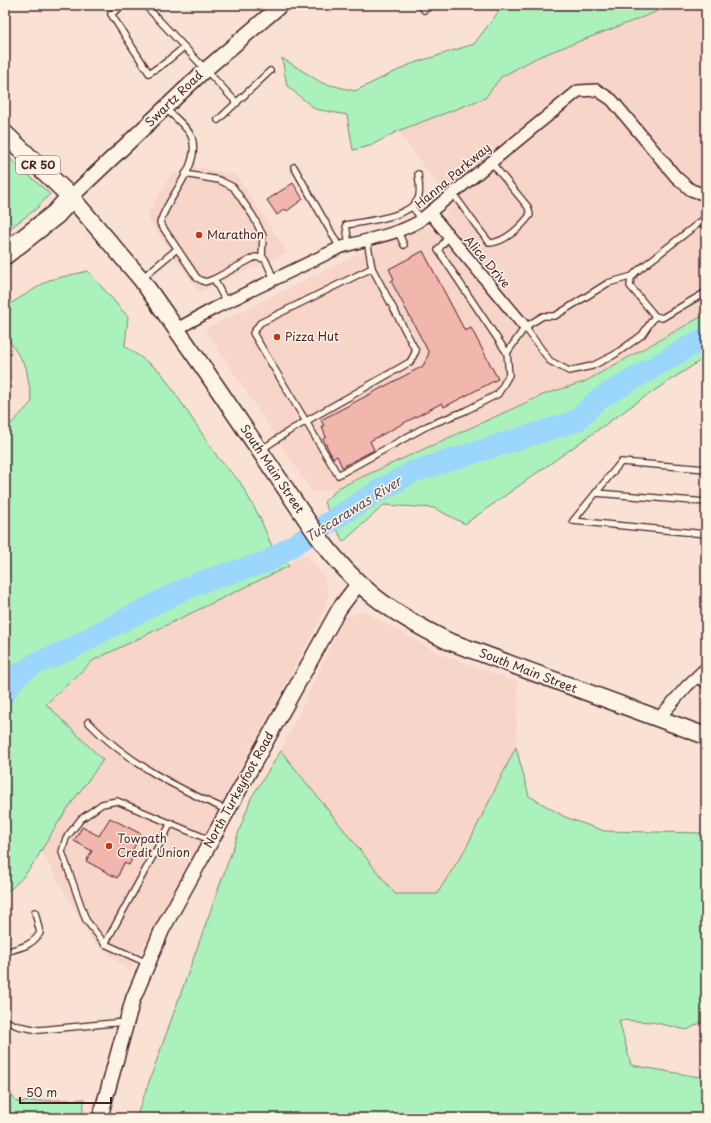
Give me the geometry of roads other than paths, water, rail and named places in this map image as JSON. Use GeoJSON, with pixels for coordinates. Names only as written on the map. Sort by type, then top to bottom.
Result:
{"type":"FeatureCollection","features":[{"type":"Feature","properties":{"kind":"highway"},"geometry":{"type":"LineString","coordinates":[[5,238],[38,214],[71,197]]}},
{"type":"Feature","properties":{"kind":"highway"},"geometry":{"type":"LineString","coordinates":[[5,254],[51,218],[71,197]]}},
{"type":"Feature","properties":{"kind":"main road","name":"South Main Street"},"geometry":{"type":"LineString","coordinates":[[5,134],[71,197],[140,280],[205,370],[331,555],[358,584],[384,605],[407,620],[448,641],[706,736]]}},
{"type":"Feature","properties":{"kind":"street","name":"Swartz Road"},"geometry":{"type":"LineString","coordinates":[[71,197],[205,70],[281,5]]}},
{"type":"Feature","properties":{"kind":"street","name":"Hanna Parkway"},"geometry":{"type":"LineString","coordinates":[[176,330],[226,302],[344,246],[398,232],[426,216],[578,91],[597,90],[612,100],[676,177],[691,190],[706,195]]}},
{"type":"Feature","properties":{"kind":"street","name":"Alice Drive"},"geometry":{"type":"LineString","coordinates":[[426,216],[448,236],[525,328]]}},
{"type":"Feature","properties":{"kind":"street","name":"North Turkeyfoot Road"},"geometry":{"type":"LineString","coordinates":[[100,1118],[125,1022],[147,963],[178,898],[339,609],[358,584]]}},
{"type":"Feature","properties":{"kind":"street"},"geometry":{"type":"LineString","coordinates":[[658,719],[669,705],[706,668]]}},
{"type":"Feature","properties":{"kind":"lane"},"geometry":{"type":"LineString","coordinates":[[124,5],[111,14],[150,73],[184,47]]}},
{"type":"Feature","properties":{"kind":"lane"},"geometry":{"type":"LineString","coordinates":[[145,5],[237,103]]}},
{"type":"Feature","properties":{"kind":"lane"},"geometry":{"type":"LineString","coordinates":[[421,5],[424,10],[432,5]]}},
{"type":"Feature","properties":{"kind":"lane"},"geometry":{"type":"LineString","coordinates":[[218,120],[270,71]]}},
{"type":"Feature","properties":{"kind":"lane"},"geometry":{"type":"LineString","coordinates":[[165,108],[192,138],[193,154],[185,174],[168,202],[160,223],[197,278],[205,282],[214,279],[255,257],[265,259],[274,279]]}},
{"type":"Feature","properties":{"kind":"lane"},"geometry":{"type":"LineString","coordinates":[[453,194],[468,212],[473,223],[490,243],[498,243],[525,223],[530,215],[528,207],[491,162]]}},
{"type":"Feature","properties":{"kind":"lane"},"geometry":{"type":"LineString","coordinates":[[294,167],[344,246]]}},
{"type":"Feature","properties":{"kind":"lane"},"geometry":{"type":"LineString","coordinates":[[185,174],[219,180],[233,186],[253,216],[263,236],[262,258]]}},
{"type":"Feature","properties":{"kind":"lane"},"geometry":{"type":"LineString","coordinates":[[344,246],[346,225],[380,219],[412,207],[419,198],[418,174]]}},
{"type":"Feature","properties":{"kind":"lane"},"geometry":{"type":"LineString","coordinates":[[412,207],[426,216]]}},
{"type":"Feature","properties":{"kind":"lane"},"geometry":{"type":"LineString","coordinates":[[507,353],[525,328],[544,316],[555,316],[608,283],[634,275],[705,219]]}},
{"type":"Feature","properties":{"kind":"lane"},"geometry":{"type":"LineString","coordinates":[[398,232],[404,245]]}},
{"type":"Feature","properties":{"kind":"lane"},"geometry":{"type":"LineString","coordinates":[[372,268],[260,323],[253,333],[338,475],[427,426],[465,411],[498,394],[509,375],[507,353],[438,250],[448,236]]}},
{"type":"Feature","properties":{"kind":"lane"},"geometry":{"type":"LineString","coordinates":[[259,451],[306,421],[410,362],[416,351],[372,268],[367,240]]}},
{"type":"Feature","properties":{"kind":"lane"},"geometry":{"type":"LineString","coordinates":[[140,280],[177,249]]}},
{"type":"Feature","properties":{"kind":"lane"},"geometry":{"type":"LineString","coordinates":[[634,275],[630,286],[655,316],[662,318],[706,292]]}},
{"type":"Feature","properties":{"kind":"lane"},"geometry":{"type":"LineString","coordinates":[[214,279],[226,302]]}},
{"type":"Feature","properties":{"kind":"lane"},"geometry":{"type":"LineString","coordinates":[[525,328],[550,361],[569,371],[592,366],[614,355],[642,335],[655,316]]}},
{"type":"Feature","properties":{"kind":"lane"},"geometry":{"type":"LineString","coordinates":[[706,470],[621,462],[573,521],[706,534]]}},
{"type":"Feature","properties":{"kind":"lane"},"geometry":{"type":"LineString","coordinates":[[596,493],[706,502]]}},
{"type":"Feature","properties":{"kind":"lane"},"geometry":{"type":"LineString","coordinates":[[695,678],[706,686]]}},
{"type":"Feature","properties":{"kind":"lane"},"geometry":{"type":"LineString","coordinates":[[88,722],[107,741],[132,760],[189,793],[228,810]]}},
{"type":"Feature","properties":{"kind":"lane"},"geometry":{"type":"LineString","coordinates":[[147,963],[105,944],[86,920],[62,852],[66,838],[81,819],[102,804],[117,801],[211,840]]}},
{"type":"Feature","properties":{"kind":"lane"},"geometry":{"type":"LineString","coordinates":[[105,944],[171,823]]}},
{"type":"Feature","properties":{"kind":"lane"},"geometry":{"type":"LineString","coordinates":[[5,952],[20,948],[35,941],[40,933],[35,912]]}},
{"type":"Feature","properties":{"kind":"lane"},"geometry":{"type":"LineString","coordinates":[[5,1021],[18,1026],[39,1030],[125,1022]]}},
{"type":"Feature","properties":{"kind":"waterway","name":"Tuscarawas River"},"geometry":{"type":"LineString","coordinates":[[5,692],[16,676],[37,663],[71,649],[178,592],[204,581],[267,562],[377,492],[415,471],[576,421],[597,400],[706,337]]}},
{"type":"Feature","properties":{"kind":"place","name":"Marathon"},"geometry":{"type":"Point","coordinates":[199,235]}},
{"type":"Feature","properties":{"kind":"place","name":"Pizza Hut"},"geometry":{"type":"Point","coordinates":[277,337]}},
{"type":"Feature","properties":{"kind":"place","name":"Towpath Credit Union"},"geometry":{"type":"Point","coordinates":[109,846]}}]}
